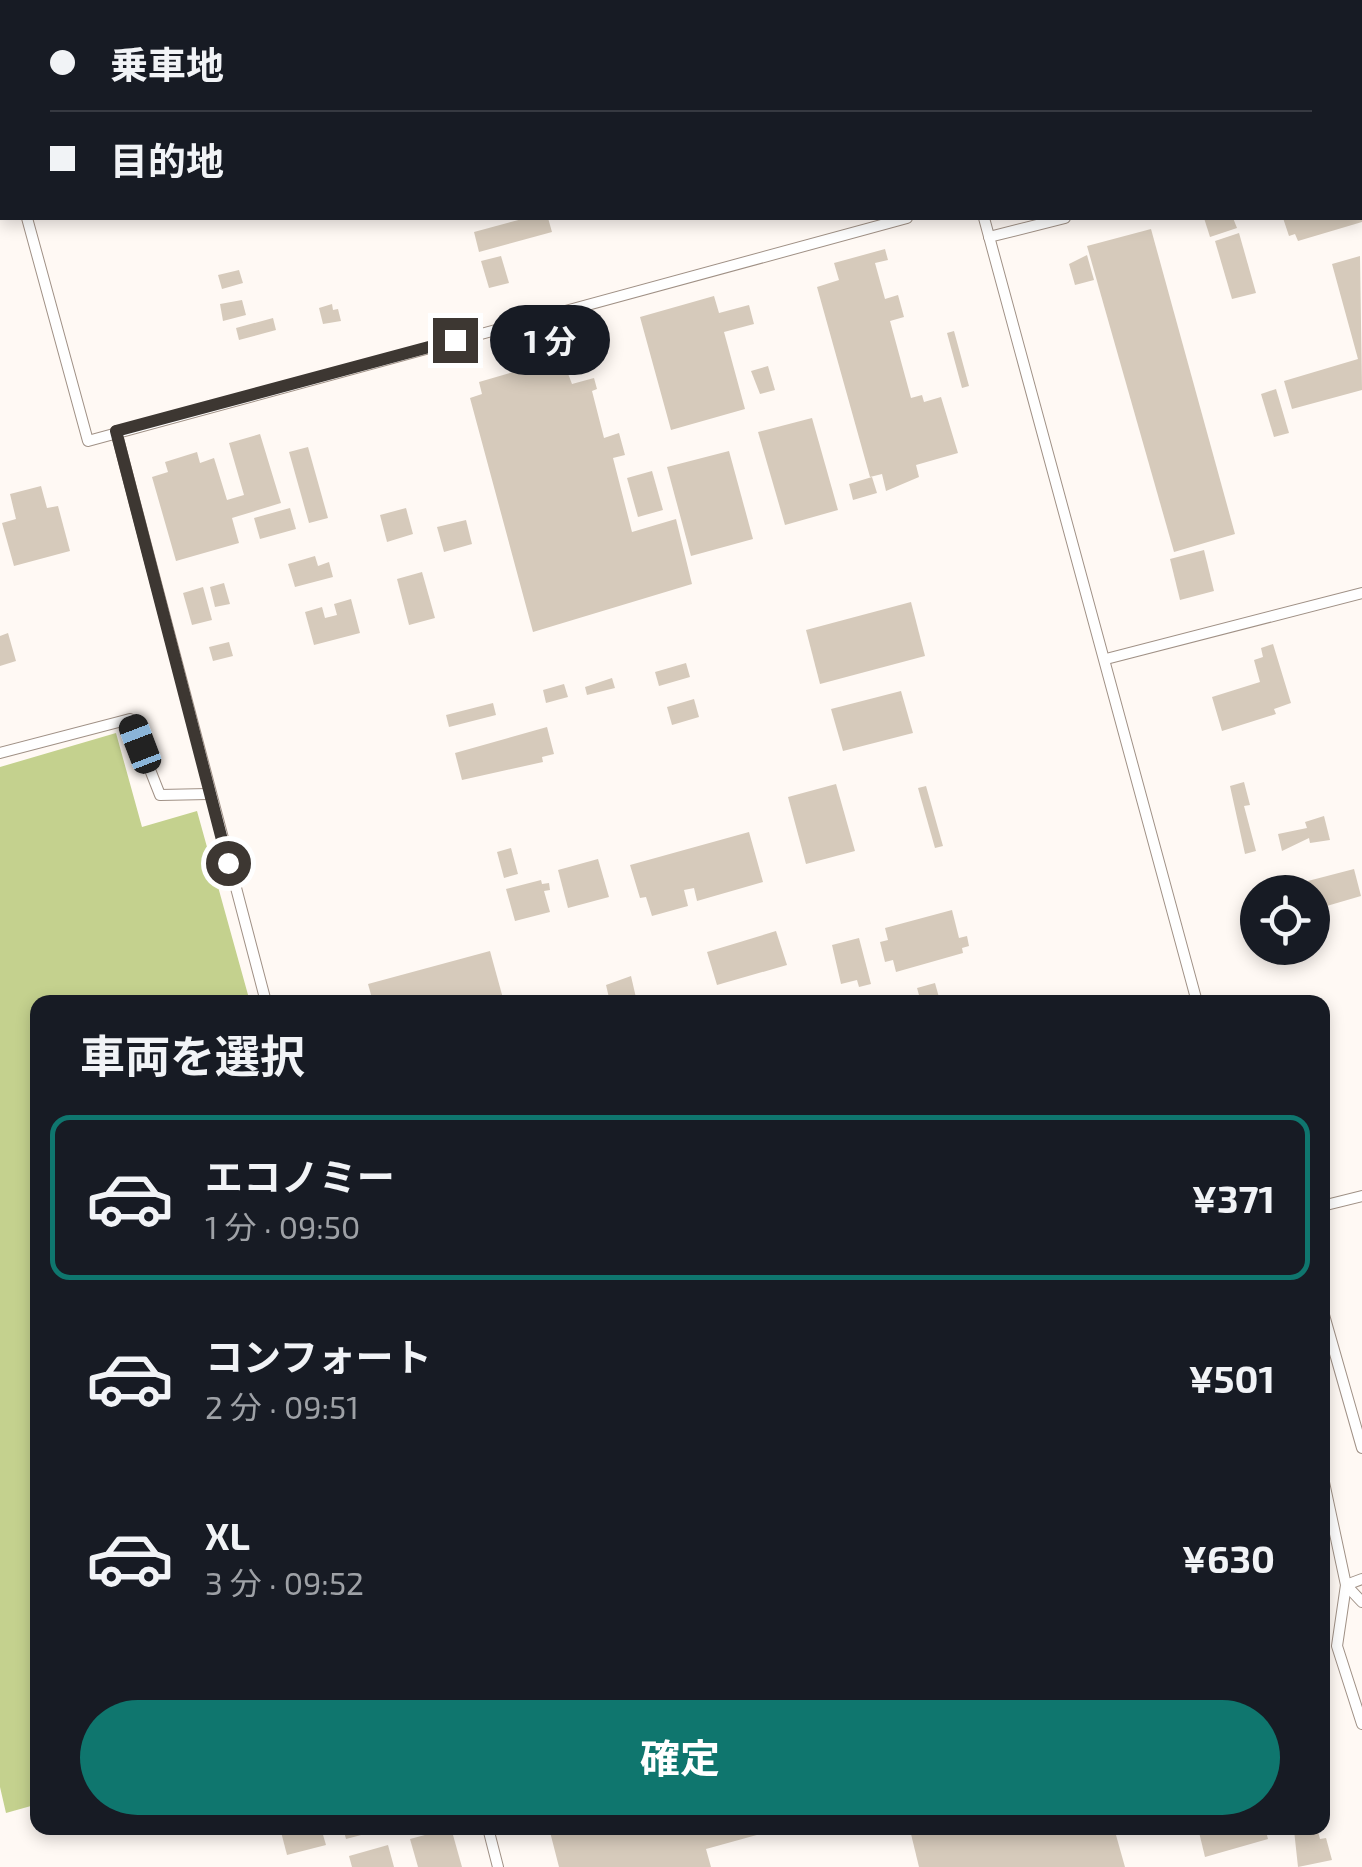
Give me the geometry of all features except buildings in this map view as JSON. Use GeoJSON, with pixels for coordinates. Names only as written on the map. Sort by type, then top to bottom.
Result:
{"type":"FeatureCollection","features":[{"type":"Feature","properties":{"kind":"lane"},"geometry":{"type":"LineString","coordinates":[[28,220],[88,442],[116,431],[901,220]]}},
{"type":"Feature","properties":{"kind":"lane"},"geometry":{"type":"LineString","coordinates":[[985,220],[1195,995]]}},
{"type":"Feature","properties":{"kind":"lane"},"geometry":{"type":"LineString","coordinates":[[989,237],[1057,220]]}},
{"type":"Feature","properties":{"kind":"lane"},"geometry":{"type":"LineString","coordinates":[[116,431],[189,703],[208,794],[264,995]]}},
{"type":"Feature","properties":{"kind":"lane"},"geometry":{"type":"LineString","coordinates":[[1106,659],[1362,592]]}},
{"type":"Feature","properties":{"kind":"lane"},"geometry":{"type":"LineString","coordinates":[[0,753],[130,718],[160,795],[208,794]]}},
{"type":"Feature","properties":{"kind":"lane"},"geometry":{"type":"LineString","coordinates":[[1330,1204],[1362,1196]]}},
{"type":"Feature","properties":{"kind":"lane"},"geometry":{"type":"LineString","coordinates":[[1330,1336],[1362,1448]]}},
{"type":"Feature","properties":{"kind":"lane"},"geometry":{"type":"LineString","coordinates":[[1330,1508],[1346,1585],[1337,1646],[1362,1724]]}},
{"type":"Feature","properties":{"kind":"lane"},"geometry":{"type":"LineString","coordinates":[[1346,1585],[1362,1579]]}},
{"type":"Feature","properties":{"kind":"lane"},"geometry":{"type":"LineString","coordinates":[[1346,1585],[1362,1602]]}},
{"type":"Feature","properties":{"kind":"lane"},"geometry":{"type":"LineString","coordinates":[[490,1835],[498,1867]]}},
{"type":"Feature","properties":{"kind":"green space"},"geometry":{"type":"Polygon","coordinates":[[[116,733],[142,827],[197,811],[248,995],[30,995],[30,1806],[6,1813],[0,1787],[0,767],[116,733]]]}},
{"type":"Feature","properties":{"kind":"route"},"geometry":{"type":"LineString","coordinates":[[228,863],[116,431],[455,340]]}}]}
